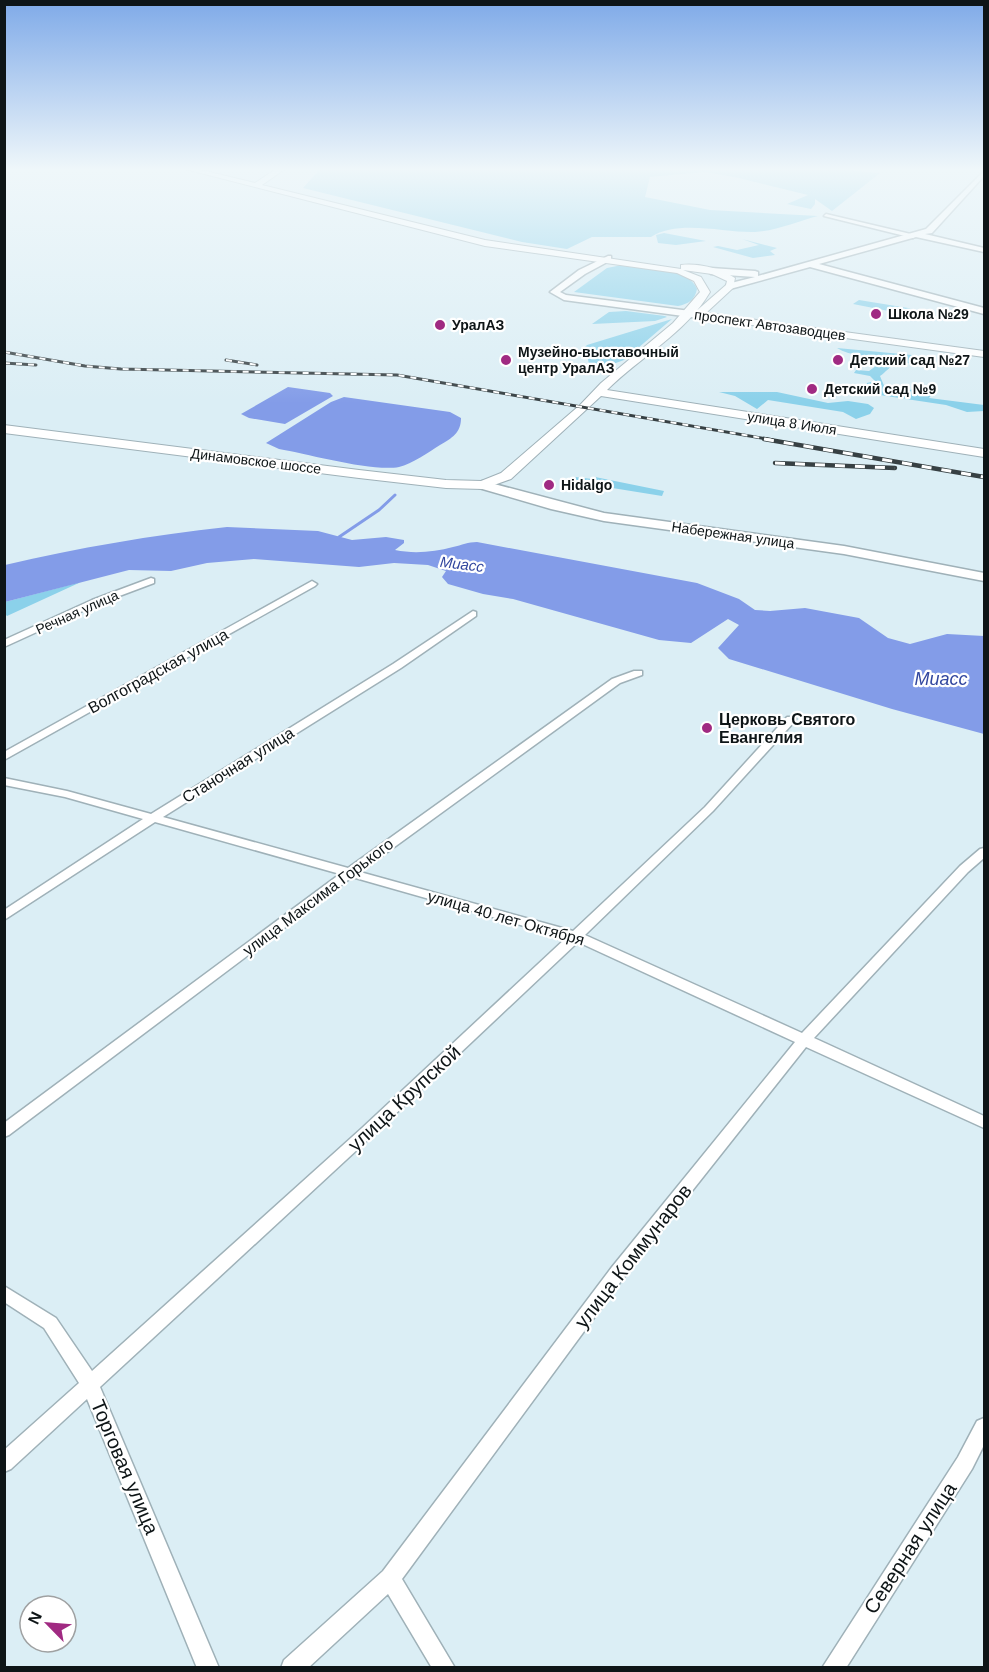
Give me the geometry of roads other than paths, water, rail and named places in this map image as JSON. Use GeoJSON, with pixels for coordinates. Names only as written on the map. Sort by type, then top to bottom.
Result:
{"type":"FeatureCollection","features":[{"type":"Feature","properties":{"kind":"main road"},"geometry":{"type":"LineString","coordinates":[[509,247],[558,255],[711,271],[772,274]]}},
{"type":"Feature","properties":{"kind":"main road"},"geometry":{"type":"LineString","coordinates":[[600,393],[605,385],[730,286],[871,247]]}},
{"type":"Feature","properties":{"kind":"main road"},"geometry":{"type":"LineString","coordinates":[[510,493],[504,487],[503,481],[506,476],[600,393],[631,379],[692,314],[705,292],[698,279],[679,271],[521,249]]}},
{"type":"Feature","properties":{"kind":"main road"},"geometry":{"type":"LineString","coordinates":[[558,255],[581,261],[585,266],[582,272]]}},
{"type":"Feature","properties":{"kind":"main road"},"geometry":{"type":"LineString","coordinates":[[582,272],[610,260]]}},
{"type":"Feature","properties":{"kind":"main road","name":"проспект Автозаводцев"},"geometry":{"type":"LineString","coordinates":[[610,260],[567,291],[568,293],[692,314],[984,350]]}},
{"type":"Feature","properties":{"kind":"main road"},"geometry":{"type":"LineString","coordinates":[[809,264],[984,311]]}},
{"type":"Feature","properties":{"kind":"main road"},"geometry":{"type":"LineString","coordinates":[[711,271],[727,276],[732,280],[730,286]]}},
{"type":"Feature","properties":{"kind":"main road","name":"проспект Автозаводцев"},"geometry":{"type":"LineString","coordinates":[[582,272],[554,291],[556,294],[564,297],[984,354]]}},
{"type":"Feature","properties":{"kind":"main road"},"geometry":{"type":"LineString","coordinates":[[631,379],[665,403]]}},
{"type":"Feature","properties":{"kind":"main road","name":"улица 8 Июля"},"geometry":{"type":"LineString","coordinates":[[600,393],[984,453]]}},
{"type":"Feature","properties":{"kind":"main road","name":"Динамовское шоссе"},"geometry":{"type":"LineString","coordinates":[[4,429],[446,484],[483,485],[506,476]]}},
{"type":"Feature","properties":{"kind":"main road","name":"Набережная улица"},"geometry":{"type":"LineString","coordinates":[[483,485],[573,511],[604,517],[848,551],[984,577]]}},
{"type":"Feature","properties":{"kind":"street","name":"Речная улица"},"geometry":{"type":"LineString","coordinates":[[4,644],[95,602],[151,581]]}},
{"type":"Feature","properties":{"kind":"street","name":"Волгоградская улица"},"geometry":{"type":"LineString","coordinates":[[4,757],[312,584]]}},
{"type":"Feature","properties":{"kind":"street","name":"Станочная улица"},"geometry":{"type":"LineString","coordinates":[[4,916],[153,818],[397,666],[473,614]]}},
{"type":"Feature","properties":{"kind":"street","name":"улица Максима Горького"},"geometry":{"type":"LineString","coordinates":[[4,1131],[350,873],[616,681],[638,673]]}},
{"type":"Feature","properties":{"kind":"street","name":"улица Крупской"},"geometry":{"type":"LineString","coordinates":[[4,1463],[367,1132],[576,936],[709,809],[790,719]]}},
{"type":"Feature","properties":{"kind":"street","name":"улица 40 лет Октября"},"geometry":{"type":"LineString","coordinates":[[4,781],[67,794],[576,936],[984,1122]]}},
{"type":"Feature","properties":{"kind":"street","name":"улица Коммунаров"},"geometry":{"type":"LineString","coordinates":[[292,1668],[390,1578],[618,1272],[803,1041],[964,870],[984,852]]}},
{"type":"Feature","properties":{"kind":"street","name":"Торговая улица"},"geometry":{"type":"LineString","coordinates":[[4,1293],[50,1323],[90,1384],[208,1668]]}},
{"type":"Feature","properties":{"kind":"street","name":"Северная улица"},"geometry":{"type":"LineString","coordinates":[[833,1668],[965,1463],[984,1426]]}},
{"type":"Feature","properties":{"kind":"street"},"geometry":{"type":"LineString","coordinates":[[390,1578],[444,1668]]}},
{"type":"Feature","properties":{"kind":"water"},"geometry":{"type":"Polygon","coordinates":[[[288,387],[330,393],[333,396],[285,424],[249,418],[241,414],[288,387]]]}},
{"type":"Feature","properties":{"kind":"water"},"geometry":{"type":"Polygon","coordinates":[[[344,397],[450,412],[461,418],[461,423],[458,431],[448,440],[415,461],[399,467],[373,467],[340,462],[279,449],[266,443],[331,402],[344,397]]]}},
{"type":"Feature","properties":{"kind":"water","name":"Миасс"},"geometry":{"type":"Polygon","coordinates":[[[227,527],[318,531],[352,540],[386,537],[404,540],[404,543],[395,550],[409,552],[439,550],[477,542],[697,583],[739,599],[755,610],[805,608],[859,618],[888,638],[910,644],[947,634],[984,636],[984,734],[892,709],[729,659],[718,648],[739,625],[728,619],[691,643],[659,640],[513,599],[483,594],[448,584],[442,577],[446,571],[428,565],[394,563],[359,567],[254,559],[207,563],[171,571],[129,570],[5,602],[5,565],[115,543],[227,527]]]}},
{"type":"Feature","properties":{"kind":"waterway"},"geometry":{"type":"LineString","coordinates":[[339,537],[379,510],[395,495]]}},
{"type":"Feature","properties":{"kind":"railway"},"geometry":{"type":"LineString","coordinates":[[4,352],[85,366],[121,369],[397,375],[773,440]]}},
{"type":"Feature","properties":{"kind":"railway"},"geometry":{"type":"LineString","coordinates":[[226,360],[257,365]]}},
{"type":"Feature","properties":{"kind":"railway"},"geometry":{"type":"LineString","coordinates":[[4,363],[36,365]]}},
{"type":"Feature","properties":{"kind":"railway"},"geometry":{"type":"LineString","coordinates":[[764,439],[984,477]]}},
{"type":"Feature","properties":{"kind":"railway"},"geometry":{"type":"LineString","coordinates":[[775,463],[895,468]]}},
{"type":"Feature","properties":{"kind":"place","name":"Школа №29"},"geometry":{"type":"Point","coordinates":[876,314]}},
{"type":"Feature","properties":{"kind":"place","name":"УралАЗ"},"geometry":{"type":"Point","coordinates":[440,325]}},
{"type":"Feature","properties":{"kind":"place","name":"Музейно-выставочный центр УралАЗ"},"geometry":{"type":"Point","coordinates":[506,360]}},
{"type":"Feature","properties":{"kind":"place","name":"Детский сад №27"},"geometry":{"type":"Point","coordinates":[838,360]}},
{"type":"Feature","properties":{"kind":"place","name":"Детский сад №9"},"geometry":{"type":"Point","coordinates":[812,389]}},
{"type":"Feature","properties":{"kind":"place","name":"Hidalgo"},"geometry":{"type":"Point","coordinates":[549,485]}},
{"type":"Feature","properties":{"kind":"place","name":"Церковь Святого Евангелия"},"geometry":{"type":"Point","coordinates":[707,728]}}]}
